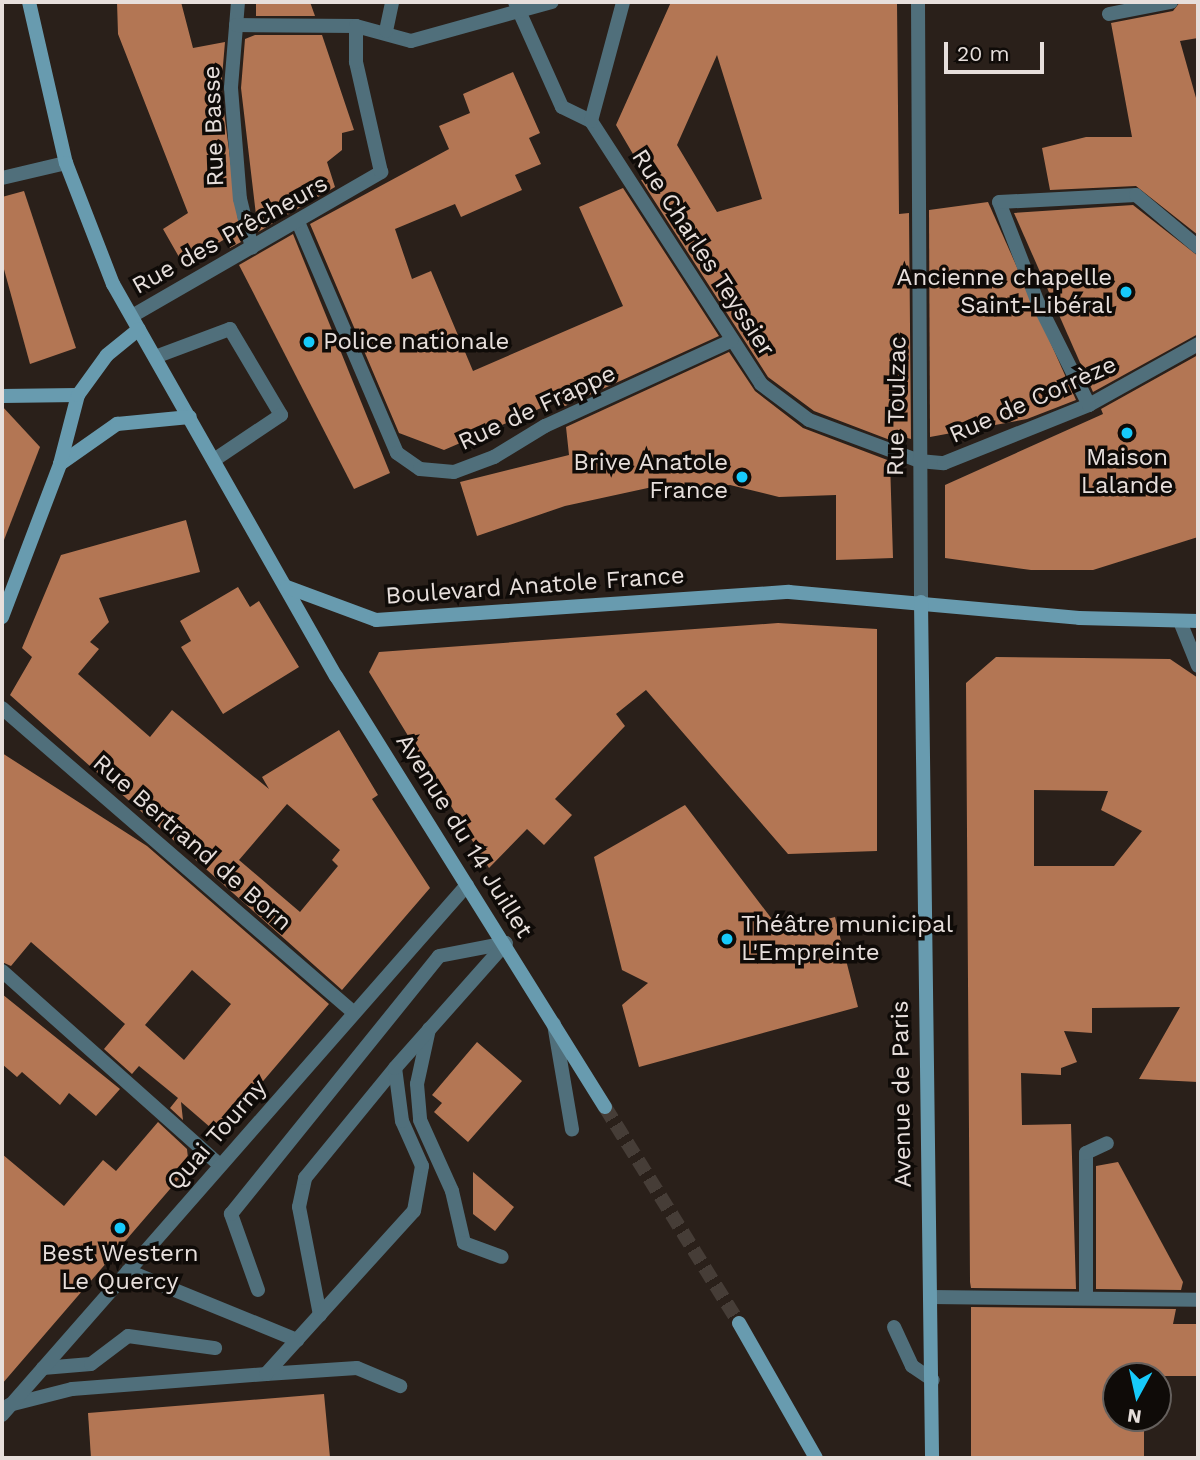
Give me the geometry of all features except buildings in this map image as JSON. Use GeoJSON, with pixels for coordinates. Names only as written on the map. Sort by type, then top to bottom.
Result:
{"type":"FeatureCollection","features":[{"type":"Feature","properties":{"kind":"main road"},"geometry":{"type":"LineString","coordinates":[[29,2],[66,163],[135,323],[287,587]]}},
{"type":"Feature","properties":{"kind":"main road"},"geometry":{"type":"LineString","coordinates":[[2,617],[60,464],[78,395],[135,323]]}},
{"type":"Feature","properties":{"kind":"main road"},"geometry":{"type":"LineString","coordinates":[[2,396],[78,395]]}},
{"type":"Feature","properties":{"kind":"main road"},"geometry":{"type":"LineString","coordinates":[[60,464],[117,424],[190,417]]}},
{"type":"Feature","properties":{"kind":"main road","name":"Boulevard Anatole France"},"geometry":{"type":"LineString","coordinates":[[287,587],[376,620],[789,592],[1181,624],[1198,621]]}},
{"type":"Feature","properties":{"kind":"main road","name":"Avenue du 14 Juillet"},"geometry":{"type":"LineString","coordinates":[[287,587],[605,1107]]}},
{"type":"Feature","properties":{"kind":"main road","name":"Avenue de Paris"},"geometry":{"type":"LineString","coordinates":[[921,602],[932,1458]]}},
{"type":"Feature","properties":{"kind":"main road"},"geometry":{"type":"LineString","coordinates":[[739,1323],[816,1458]]}},
{"type":"Feature","properties":{"kind":"street","name":"Rue Basse"},"geometry":{"type":"LineString","coordinates":[[238,2],[231,88],[240,199],[252,247]]}},
{"type":"Feature","properties":{"kind":"street"},"geometry":{"type":"LineString","coordinates":[[386,32],[392,2]]}},
{"type":"Feature","properties":{"kind":"street"},"geometry":{"type":"LineString","coordinates":[[236,25],[356,26],[386,32],[411,41],[516,6],[552,2]]}},
{"type":"Feature","properties":{"kind":"street"},"geometry":{"type":"LineString","coordinates":[[591,121],[623,2]]}},
{"type":"Feature","properties":{"kind":"street","name":"Rue Toulzac"},"geometry":{"type":"LineString","coordinates":[[918,2],[921,602]]}},
{"type":"Feature","properties":{"kind":"street"},"geometry":{"type":"LineString","coordinates":[[1109,14],[1171,2]]}},
{"type":"Feature","properties":{"kind":"street","name":"Rue Charles Teyssier"},"geometry":{"type":"LineString","coordinates":[[516,6],[562,107],[591,121],[761,384],[809,420],[919,461]]}},
{"type":"Feature","properties":{"kind":"street","name":"Rue des Prêcheurs"},"geometry":{"type":"LineString","coordinates":[[135,323],[252,247],[351,194],[381,172],[356,62],[356,26]]}},
{"type":"Feature","properties":{"kind":"street"},"geometry":{"type":"LineString","coordinates":[[2,178],[66,163]]}},
{"type":"Feature","properties":{"kind":"street"},"geometry":{"type":"LineString","coordinates":[[1089,405],[1038,303],[999,202],[1136,195],[1198,247]]}},
{"type":"Feature","properties":{"kind":"street","name":"Rue de Frappe"},"geometry":{"type":"LineString","coordinates":[[298,222],[397,453],[420,469],[454,472],[494,457],[545,426],[732,341]]}},
{"type":"Feature","properties":{"kind":"street"},"geometry":{"type":"LineString","coordinates":[[155,357],[230,329],[281,415],[214,460]]}},
{"type":"Feature","properties":{"kind":"street","name":"Rue de Corrèze"},"geometry":{"type":"LineString","coordinates":[[919,461],[944,463],[1089,405],[1198,344]]}},
{"type":"Feature","properties":{"kind":"street"},"geometry":{"type":"LineString","coordinates":[[1181,624],[1198,666]]}},
{"type":"Feature","properties":{"kind":"street","name":"Rue Bertrand de Born"},"geometry":{"type":"LineString","coordinates":[[2,708],[353,1012]]}},
{"type":"Feature","properties":{"kind":"street","name":"Quai Tourny"},"geometry":{"type":"LineString","coordinates":[[4,1407],[43,1367],[467,885]]}},
{"type":"Feature","properties":{"kind":"street"},"geometry":{"type":"LineString","coordinates":[[320,1315],[299,1207],[305,1178],[430,1024],[506,943]]}},
{"type":"Feature","properties":{"kind":"street"},"geometry":{"type":"LineString","coordinates":[[258,1290],[231,1214],[439,956],[506,943]]}},
{"type":"Feature","properties":{"kind":"street"},"geometry":{"type":"LineString","coordinates":[[2,971],[220,1165]]}},
{"type":"Feature","properties":{"kind":"street"},"geometry":{"type":"LineString","coordinates":[[554,1023],[572,1129]]}},
{"type":"Feature","properties":{"kind":"street"},"geometry":{"type":"LineString","coordinates":[[430,1024],[417,1084],[420,1120],[452,1191],[464,1243],[502,1257]]}},
{"type":"Feature","properties":{"kind":"street"},"geometry":{"type":"LineString","coordinates":[[266,1374],[414,1211],[422,1166],[402,1121],[395,1068]]}},
{"type":"Feature","properties":{"kind":"street"},"geometry":{"type":"LineString","coordinates":[[1086,1298],[1086,1153],[1107,1143]]}},
{"type":"Feature","properties":{"kind":"street"},"geometry":{"type":"LineString","coordinates":[[128,1271],[244,1324],[298,1340]]}},
{"type":"Feature","properties":{"kind":"street"},"geometry":{"type":"LineString","coordinates":[[930,1297],[1198,1300]]}},
{"type":"Feature","properties":{"kind":"street"},"geometry":{"type":"LineString","coordinates":[[894,1327],[912,1366],[933,1380]]}},
{"type":"Feature","properties":{"kind":"street"},"geometry":{"type":"LineString","coordinates":[[43,1367],[91,1364],[128,1336],[215,1348]]}},
{"type":"Feature","properties":{"kind":"street"},"geometry":{"type":"LineString","coordinates":[[4,1407],[72,1389],[357,1368],[400,1386]]}},
{"type":"Feature","properties":{"kind":"tunnel"},"geometry":{"type":"LineString","coordinates":[[605,1107],[739,1323]]}},
{"type":"Feature","properties":{"kind":"place","name":"Ancienne chapelle Saint-Libéral"},"geometry":{"type":"Point","coordinates":[1126,292]}},
{"type":"Feature","properties":{"kind":"place","name":"Police nationale"},"geometry":{"type":"Point","coordinates":[309,342]}},
{"type":"Feature","properties":{"kind":"place","name":"Maison Lalande"},"geometry":{"type":"Point","coordinates":[1127,433]}},
{"type":"Feature","properties":{"kind":"place","name":"Brive Anatole France"},"geometry":{"type":"Point","coordinates":[742,477]}},
{"type":"Feature","properties":{"kind":"place","name":"Théâtre municipal L'Empreinte"},"geometry":{"type":"Point","coordinates":[727,939]}},
{"type":"Feature","properties":{"kind":"place","name":"Best Western Le Quercy"},"geometry":{"type":"Point","coordinates":[120,1228]}}]}
